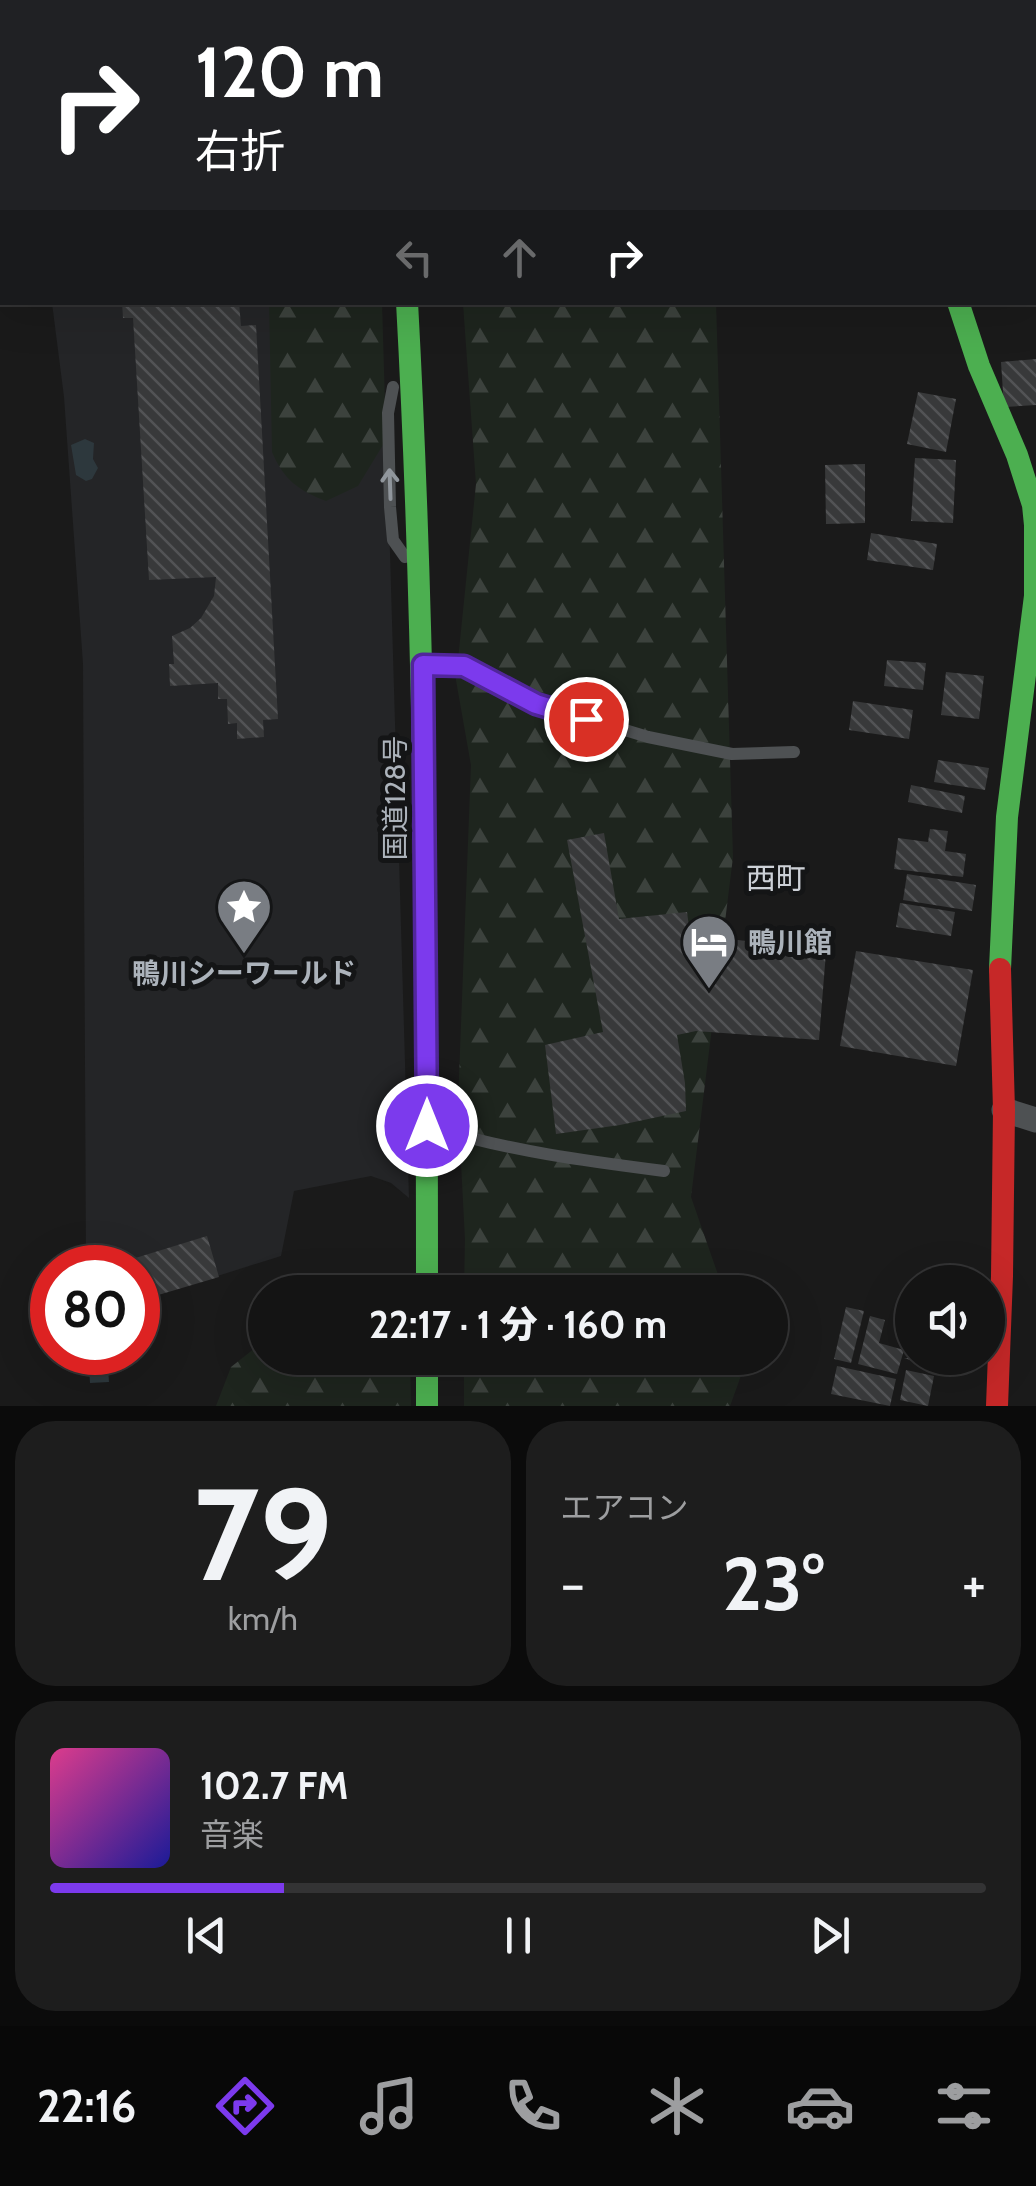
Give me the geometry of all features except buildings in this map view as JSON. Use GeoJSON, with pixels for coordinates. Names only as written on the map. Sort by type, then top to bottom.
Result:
{"type":"FeatureCollection","features":[{"type":"Feature","properties":{"kind":"main road","name":"国道128号"},"geometry":{"type":"LineString","coordinates":[[407,305],[423,665],[427,1275]]}},
{"type":"Feature","properties":{"kind":"main road"},"geometry":{"type":"LineString","coordinates":[[959,305],[979,366],[1017,455],[1035,524],[1026,740],[1008,817],[999,983],[1004,1110],[997,1406]]}},
{"type":"Feature","properties":{"kind":"main road"},"geometry":{"type":"LineString","coordinates":[[427,1375],[427,1406]]}},
{"type":"Feature","properties":{"kind":"street"},"geometry":{"type":"LineString","coordinates":[[1004,1110],[1036,1120]]}},
{"type":"Feature","properties":{"kind":"lane"},"geometry":{"type":"LineString","coordinates":[[423,665],[464,666],[536,704],[648,737],[732,754],[794,752]]}},
{"type":"Feature","properties":{"kind":"lane"},"geometry":{"type":"LineString","coordinates":[[427,1126],[563,1158],[664,1171]]}},
{"type":"Feature","properties":{"kind":"shaded area","name":"鴨川シーワールド"},"geometry":{"type":"Polygon","coordinates":[[[52,305],[378,305],[387,451],[409,1198],[391,1183],[371,1176],[294,1191],[281,1256],[160,1294],[160,1245],[86,1245],[83,664],[64,397],[52,305]]]}},
{"type":"Feature","properties":{"kind":"shaded area"},"geometry":{"type":"Polygon","coordinates":[[[85,439],[94,443],[93,459],[98,468],[92,479],[86,481],[76,475],[71,445],[85,439]]]}},
{"type":"Feature","properties":{"kind":"shaded area"},"geometry":{"type":"Polygon","coordinates":[[[89,1375],[109,1375],[109,1382],[90,1383],[89,1375]]]}},
{"type":"Feature","properties":{"kind":"green space"},"geometry":{"type":"Polygon","coordinates":[[[269,305],[382,305],[386,440],[358,486],[326,501],[293,483],[272,452],[269,305]]]}},
{"type":"Feature","properties":{"kind":"green space"},"geometry":{"type":"Polygon","coordinates":[[[463,305],[716,305],[733,857],[691,1197],[718,1275],[464,1275],[458,1104],[471,765],[456,680],[476,484],[463,305]]]}},
{"type":"Feature","properties":{"kind":"green space"},"geometry":{"type":"Polygon","coordinates":[[[248,1354],[248,1375],[410,1375],[411,1406],[216,1406],[231,1367],[248,1354]]]}},
{"type":"Feature","properties":{"kind":"green space"},"geometry":{"type":"Polygon","coordinates":[[[464,1375],[741,1375],[730,1406],[464,1406],[464,1375]]]}},
{"type":"Feature","properties":{"kind":"traffic: fast"},"geometry":{"type":"LineString","coordinates":[[407,305],[424,797],[427,1275]]}},
{"type":"Feature","properties":{"kind":"traffic: fast"},"geometry":{"type":"LineString","coordinates":[[959,305],[979,366],[1017,455],[1033,505],[1035,525],[1035,596],[1007,817],[1000,969]]}},
{"type":"Feature","properties":{"kind":"traffic: fast"},"geometry":{"type":"LineString","coordinates":[[427,1375],[427,1406]]}},
{"type":"Feature","properties":{"kind":"traffic: jam"},"geometry":{"type":"LineString","coordinates":[[997,1406],[1004,1110],[1000,969]]}},
{"type":"Feature","properties":{"kind":"place","name":"鴨川シーワールド"},"geometry":{"type":"Point","coordinates":[244,956]}},
{"type":"Feature","properties":{"kind":"place","name":"鴨川館"},"geometry":{"type":"Point","coordinates":[709,991]}},
{"type":"Feature","properties":{"kind":"district","name":"西町"},"geometry":{"type":"Point","coordinates":[776,878]}},
{"type":"Feature","properties":{"kind":"route"},"geometry":{"type":"LineString","coordinates":[[427,1126],[423,665],[464,666],[536,704],[586,719]]}}]}
